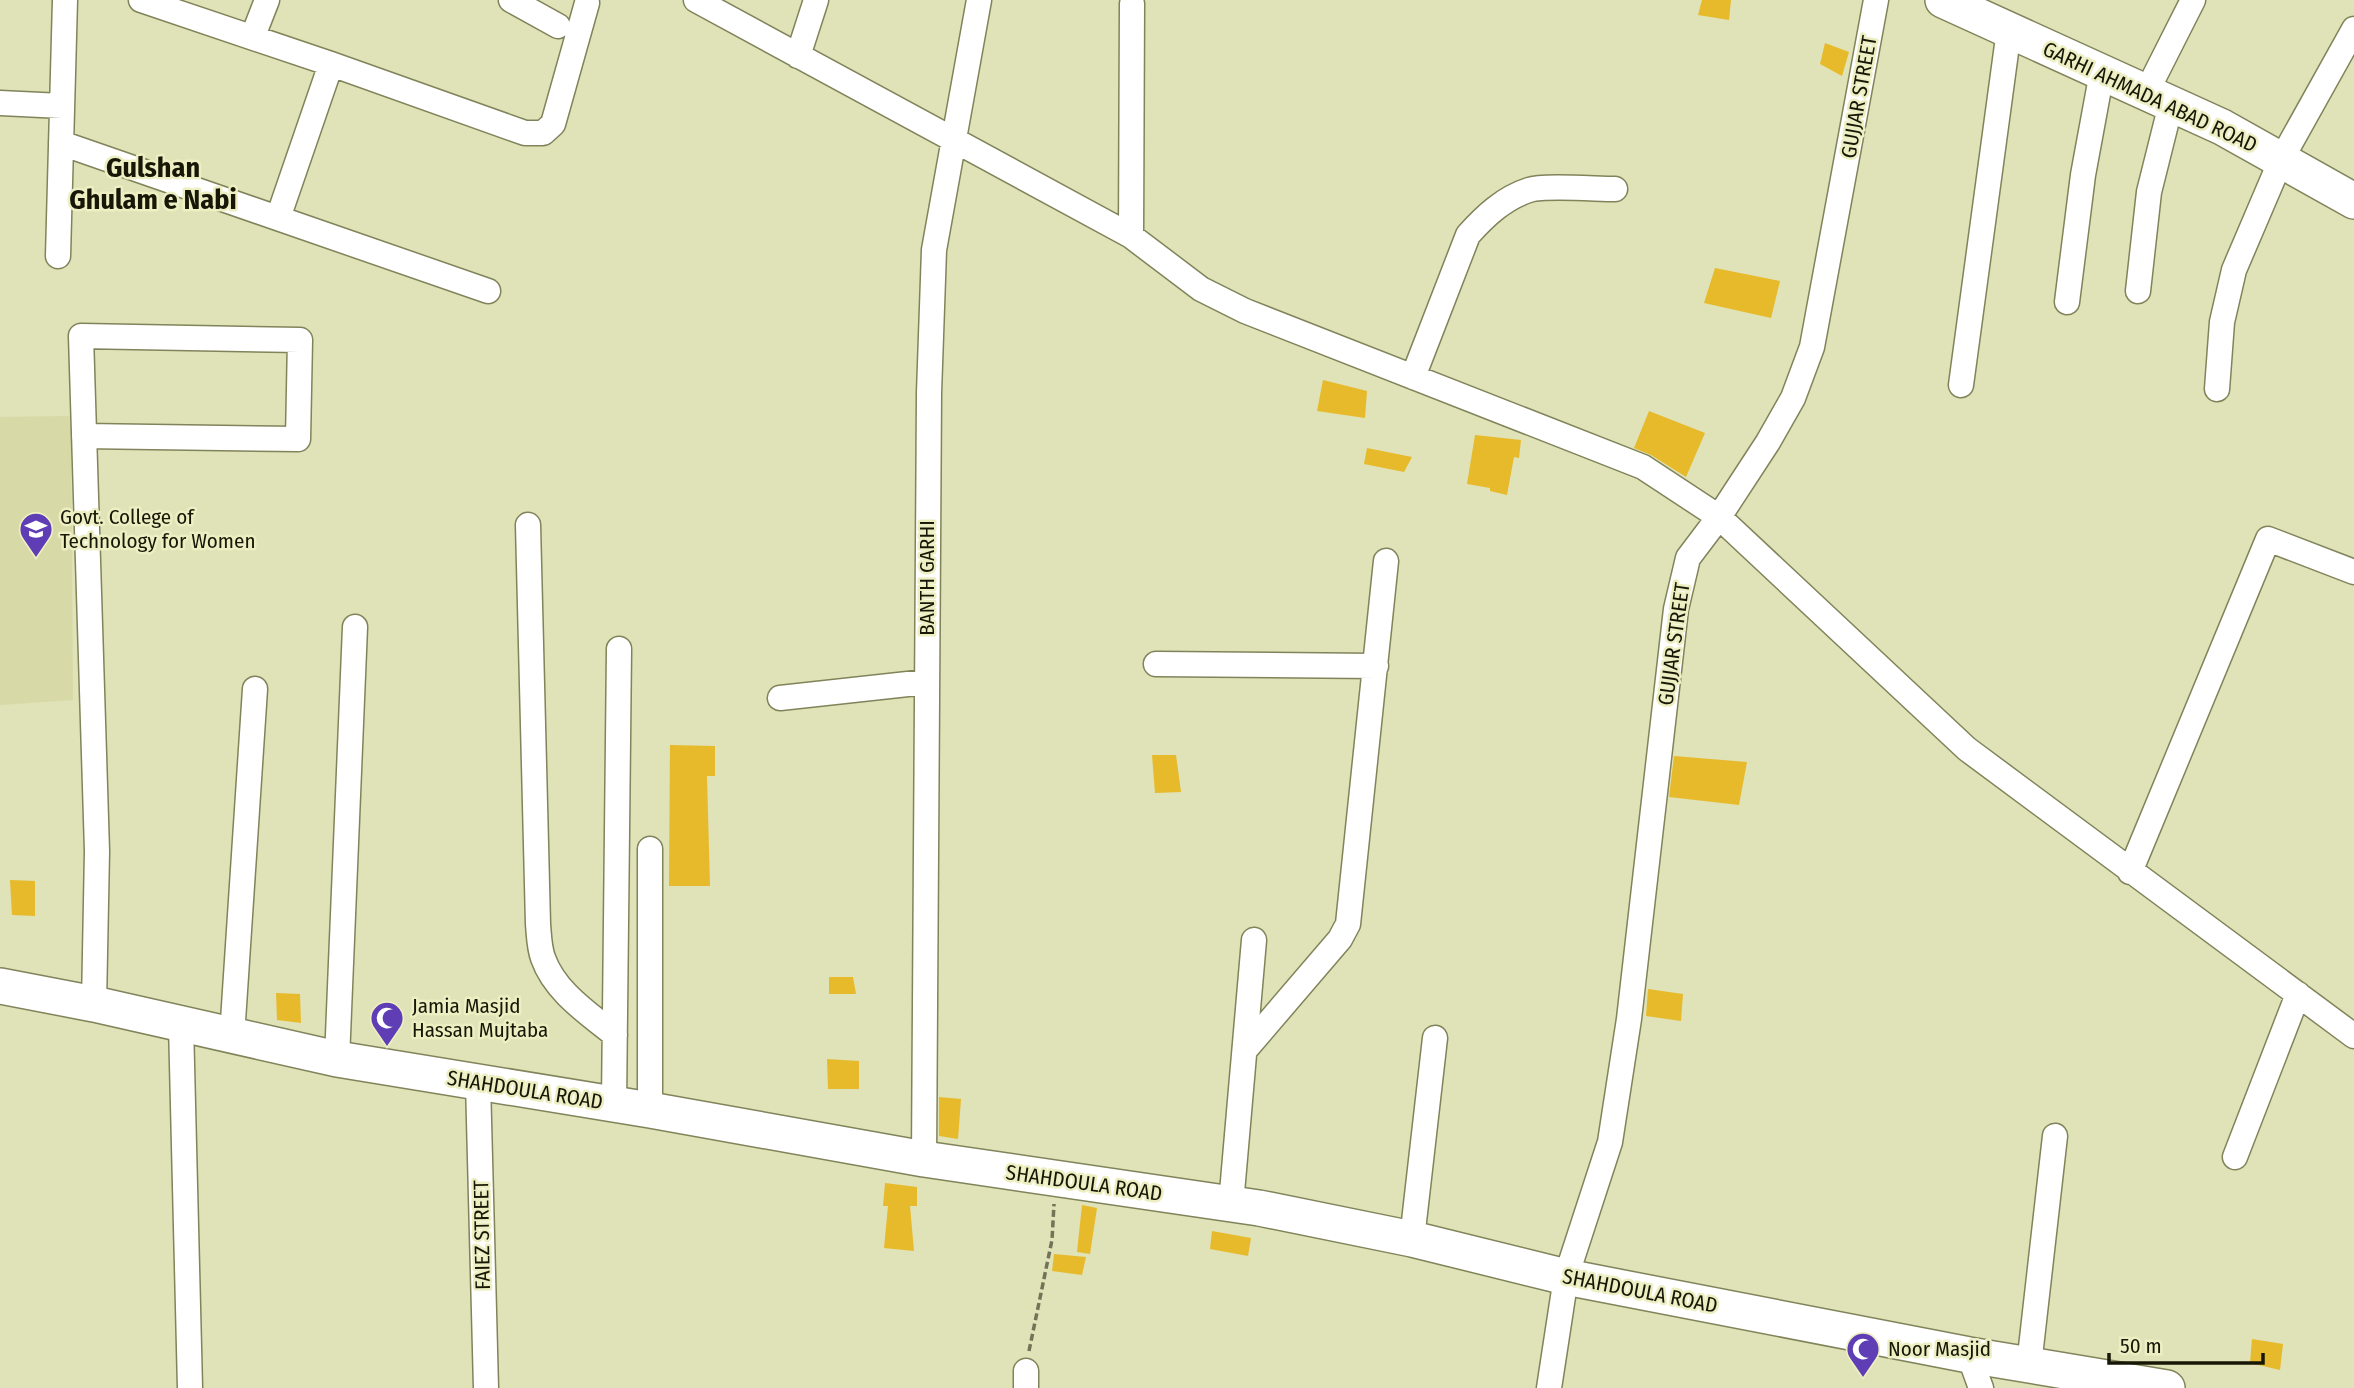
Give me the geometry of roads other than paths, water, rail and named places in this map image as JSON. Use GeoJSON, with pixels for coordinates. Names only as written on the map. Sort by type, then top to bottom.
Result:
{"type":"FeatureCollection","features":[{"type":"Feature","properties":{"kind":"street"},"geometry":{"type":"LineString","coordinates":[[58,256],[65,0]]}},
{"type":"Feature","properties":{"kind":"street"},"geometry":{"type":"LineString","coordinates":[[141,0],[253,36],[525,133],[543,133],[553,124],[587,3]]}},
{"type":"Feature","properties":{"kind":"street"},"geometry":{"type":"LineString","coordinates":[[253,36],[267,0]]}},
{"type":"Feature","properties":{"kind":"street"},"geometry":{"type":"LineString","coordinates":[[511,0],[558,26]]}},
{"type":"Feature","properties":{"kind":"street"},"geometry":{"type":"LineString","coordinates":[[696,0],[1131,236],[1201,289],[1245,311],[1643,467],[1719,517],[1967,749],[2354,1036]]}},
{"type":"Feature","properties":{"kind":"street"},"geometry":{"type":"LineString","coordinates":[[798,56],[816,0]]}},
{"type":"Feature","properties":{"kind":"street","name":"BANTH GARHI"},"geometry":{"type":"LineString","coordinates":[[924,1159],[929,393],[934,250],[979,0]]}},
{"type":"Feature","properties":{"kind":"street","name":"GUJJAR STREET"},"geometry":{"type":"LineString","coordinates":[[1549,1388],[1566,1278],[1610,1142],[1629,1019],[1676,609],[1688,558],[1719,517],[1768,442],[1793,398],[1812,346],[1876,0]]}},
{"type":"Feature","properties":{"kind":"street","name":"GARHI AHMADA ABAD ROAD"},"geometry":{"type":"LineString","coordinates":[[1943,0],[2222,127],[2354,201]]}},
{"type":"Feature","properties":{"kind":"street"},"geometry":{"type":"LineString","coordinates":[[2138,291],[2159,98],[2193,0]]}},
{"type":"Feature","properties":{"kind":"street"},"geometry":{"type":"LineString","coordinates":[[1131,236],[1132,4]]}},
{"type":"Feature","properties":{"kind":"street"},"geometry":{"type":"LineString","coordinates":[[2217,388],[2222,322],[2234,270],[2281,160],[2354,29]]}},
{"type":"Feature","properties":{"kind":"street"},"geometry":{"type":"LineString","coordinates":[[1961,384],[2009,30]]}},
{"type":"Feature","properties":{"kind":"street"},"geometry":{"type":"LineString","coordinates":[[278,218],[331,64]]}},
{"type":"Feature","properties":{"kind":"street"},"geometry":{"type":"LineString","coordinates":[[2067,302],[2083,175],[2102,72]]}},
{"type":"Feature","properties":{"kind":"street"},"geometry":{"type":"LineString","coordinates":[[0,103],[62,106]]}},
{"type":"Feature","properties":{"kind":"street"},"geometry":{"type":"LineString","coordinates":[[61,143],[488,291]]}},
{"type":"Feature","properties":{"kind":"street"},"geometry":{"type":"LineString","coordinates":[[1413,377],[1468,235],[1484,218],[1506,201],[1531,189],[1615,188]]}},
{"type":"Feature","properties":{"kind":"street"},"geometry":{"type":"LineString","coordinates":[[85,436],[298,439],[300,340],[81,337],[97,851],[94,1004]]}},
{"type":"Feature","properties":{"kind":"street"},"geometry":{"type":"LineString","coordinates":[[528,525],[538,924],[542,955],[550,974],[566,995],[615,1035]]}},
{"type":"Feature","properties":{"kind":"street"},"geometry":{"type":"LineString","coordinates":[[2130,872],[2269,539],[2354,572]]}},
{"type":"Feature","properties":{"kind":"street"},"geometry":{"type":"LineString","coordinates":[[1244,1050],[1331,950],[1348,924],[1386,561]]}},
{"type":"Feature","properties":{"kind":"street"},"geometry":{"type":"LineString","coordinates":[[337,1059],[355,628]]}},
{"type":"Feature","properties":{"kind":"street"},"geometry":{"type":"LineString","coordinates":[[614,1104],[619,649]]}},
{"type":"Feature","properties":{"kind":"street"},"geometry":{"type":"LineString","coordinates":[[1156,664],[1376,666]]}},
{"type":"Feature","properties":{"kind":"street"},"geometry":{"type":"LineString","coordinates":[[780,698],[926,682]]}},
{"type":"Feature","properties":{"kind":"street"},"geometry":{"type":"LineString","coordinates":[[232,1036],[255,689]]}},
{"type":"Feature","properties":{"kind":"street"},"geometry":{"type":"LineString","coordinates":[[650,849],[650,1110]]}},
{"type":"Feature","properties":{"kind":"street"},"geometry":{"type":"LineString","coordinates":[[1231,1204],[1254,940]]}},
{"type":"Feature","properties":{"kind":"street","name":"SHAHDOULA ROAD"},"geometry":{"type":"LineString","coordinates":[[0,986],[94,1004],[337,1059],[650,1110],[924,1159],[1231,1204],[1412,1239],[1566,1278],[2147,1386]]}},
{"type":"Feature","properties":{"kind":"street"},"geometry":{"type":"LineString","coordinates":[[2235,1157],[2298,995]]}},
{"type":"Feature","properties":{"kind":"street"},"geometry":{"type":"LineString","coordinates":[[181,1024],[190,1388]]}},
{"type":"Feature","properties":{"kind":"street"},"geometry":{"type":"LineString","coordinates":[[1412,1239],[1435,1038]]}},
{"type":"Feature","properties":{"kind":"street","name":"FAIEZ STREET"},"geometry":{"type":"LineString","coordinates":[[478,1082],[486,1388]]}},
{"type":"Feature","properties":{"kind":"street"},"geometry":{"type":"LineString","coordinates":[[2029,1365],[2055,1136]]}},
{"type":"Feature","properties":{"kind":"street"},"geometry":{"type":"LineString","coordinates":[[1969,1355],[1981,1388]]}},
{"type":"Feature","properties":{"kind":"place","name":"Govt. College of Technology for Women"},"geometry":{"type":"Point","coordinates":[36,559]}},
{"type":"Feature","properties":{"kind":"place","name":"Jamia Masjid Hassan Mujtaba"},"geometry":{"type":"Point","coordinates":[387,1048]}},
{"type":"Feature","properties":{"kind":"place","name":"Noor Masjid"},"geometry":{"type":"Point","coordinates":[1863,1379]}},
{"type":"Feature","properties":{"kind":"district","name":"Gulshan Ghulam e Nabi"},"geometry":{"type":"Point","coordinates":[153,183]}}]}
